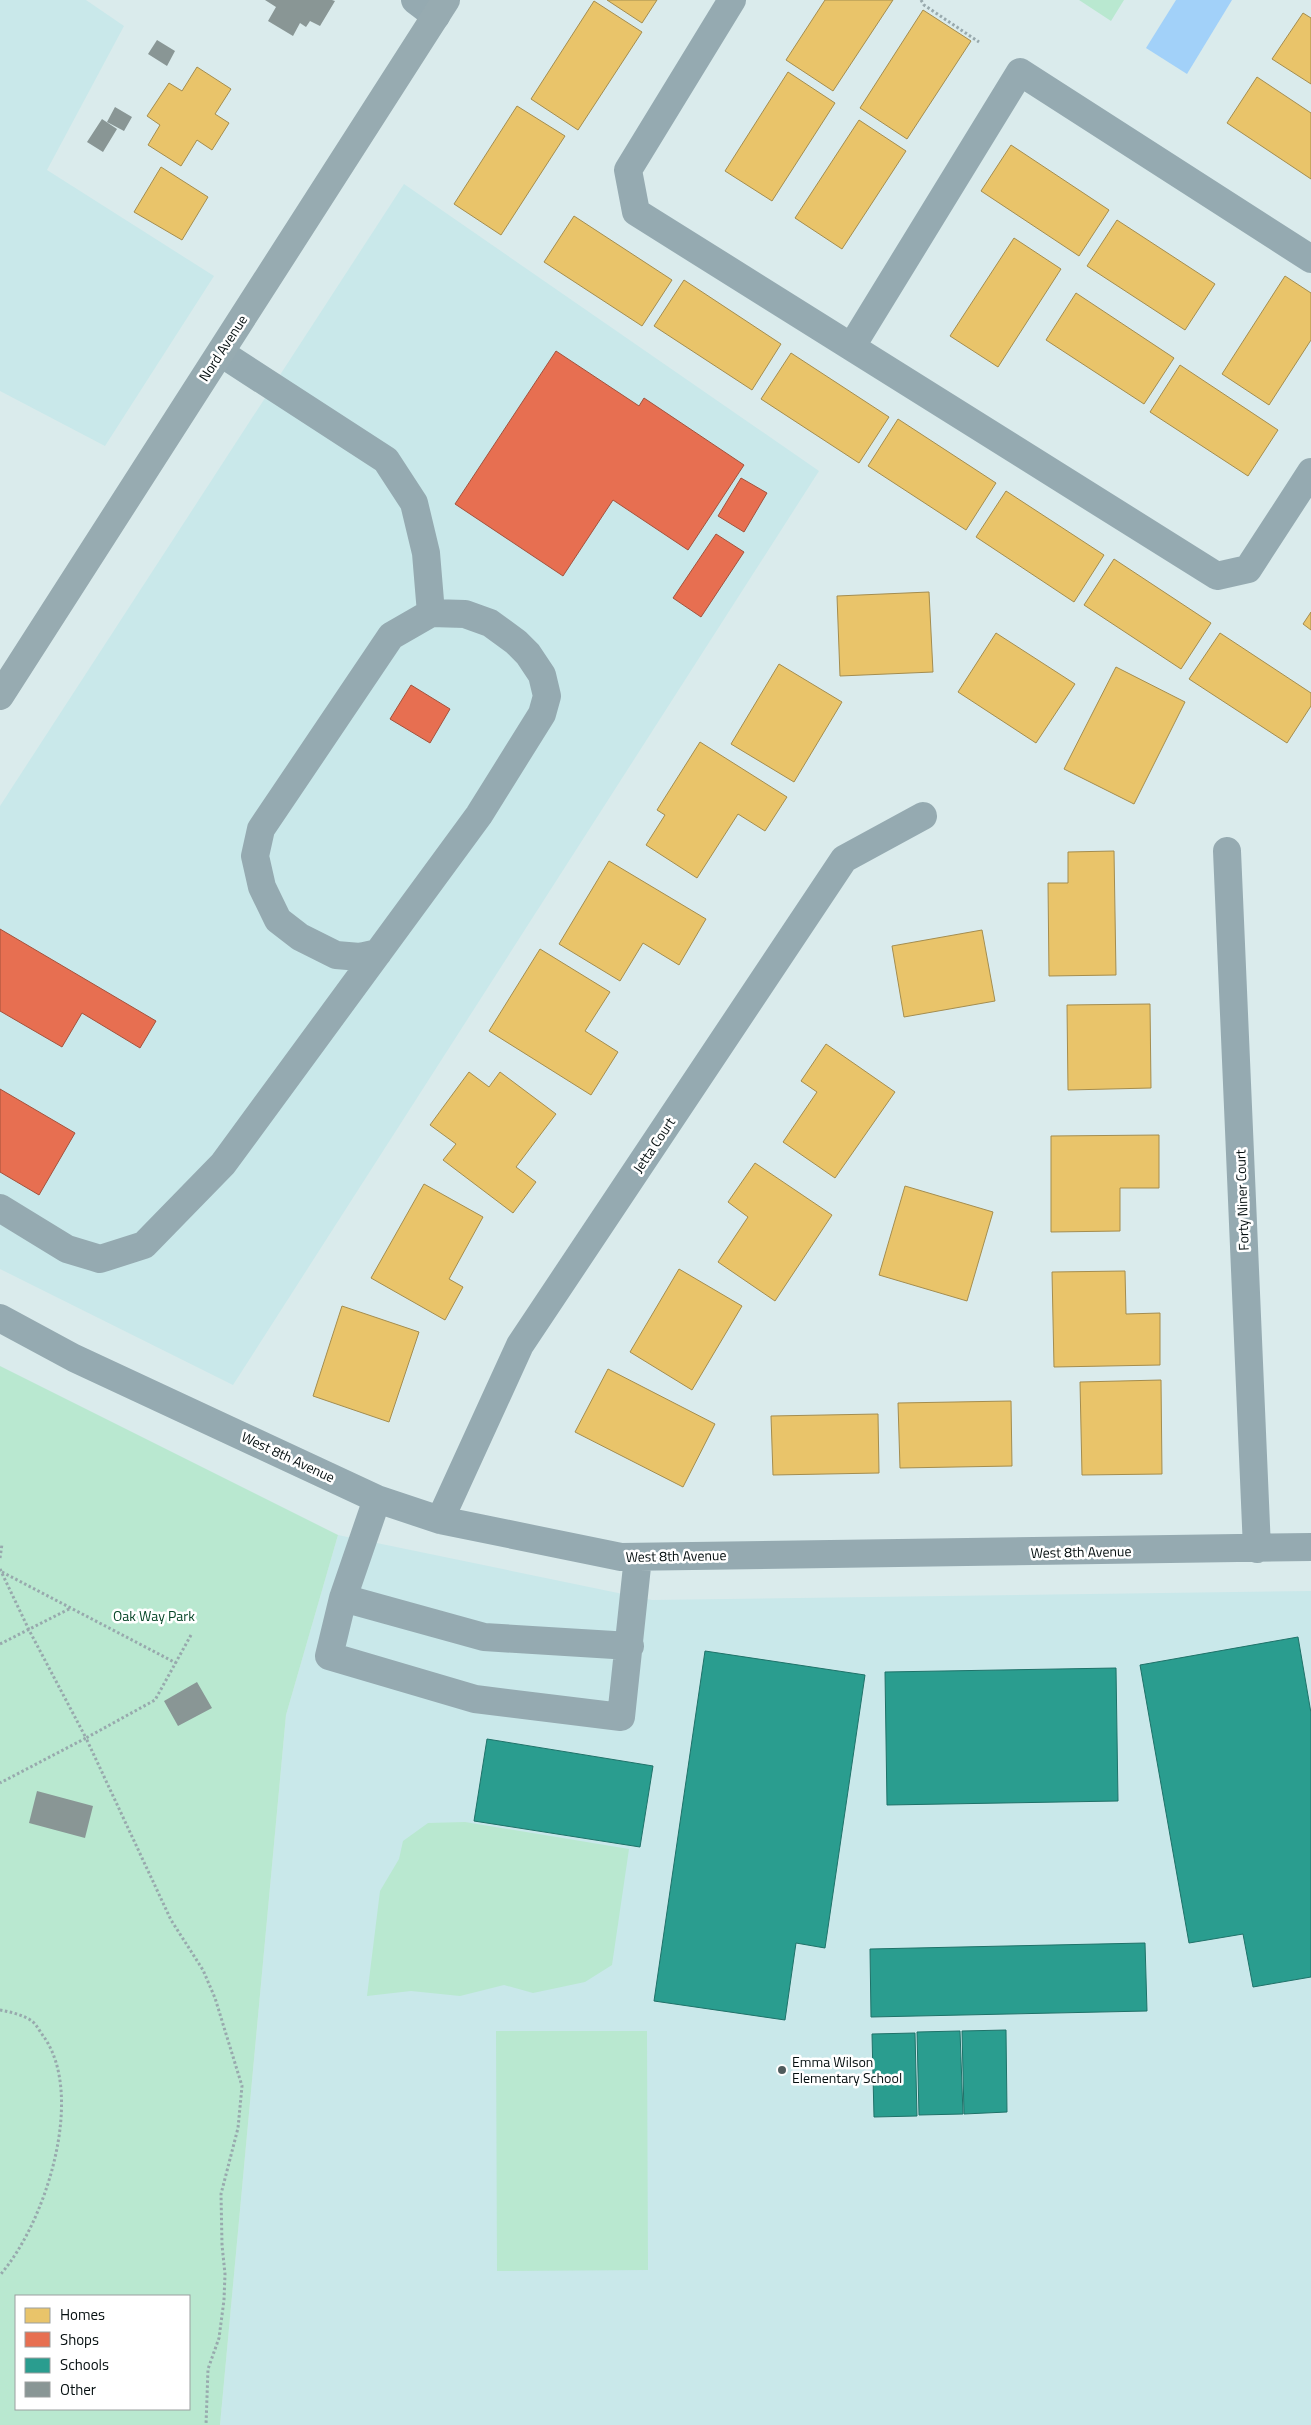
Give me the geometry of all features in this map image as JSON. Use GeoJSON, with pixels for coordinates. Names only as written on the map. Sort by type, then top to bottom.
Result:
{"type":"FeatureCollection","features":[{"type":"Feature","properties":{"kind":"main road","name":"Nord Avenue"},"geometry":{"type":"LineString","coordinates":[[1,693],[441,8]]}},
{"type":"Feature","properties":{"kind":"street"},"geometry":{"type":"LineString","coordinates":[[415,0],[441,8]]}},
{"type":"Feature","properties":{"kind":"street"},"geometry":{"type":"LineString","coordinates":[[732,0],[628,170],[636,212],[1217,576],[1248,568],[1311,472]]}},
{"type":"Feature","properties":{"kind":"street"},"geometry":{"type":"LineString","coordinates":[[852,346],[1020,72],[1311,259]]}},
{"type":"Feature","properties":{"kind":"street"},"geometry":{"type":"LineString","coordinates":[[221,352],[386,460],[414,503],[426,553],[431,613]]}},
{"type":"Feature","properties":{"kind":"street"},"geometry":{"type":"LineString","coordinates":[[0,1208],[67,1249],[100,1259],[144,1245],[224,1164],[479,815],[542,714],[547,696],[542,675],[528,654],[516,642],[490,623],[465,614],[431,613],[391,636],[261,829],[255,856],[262,887],[278,920],[300,937],[336,955],[360,956],[378,953]]}},
{"type":"Feature","properties":{"kind":"street","name":"Jetta Court"},"geometry":{"type":"LineString","coordinates":[[440,1520],[520,1345],[844,859],[923,816]]}},
{"type":"Feature","properties":{"kind":"street","name":"Forty Niner Court"},"geometry":{"type":"LineString","coordinates":[[1227,851],[1257,1549]]}},
{"type":"Feature","properties":{"kind":"street","name":"West 8th Avenue"},"geometry":{"type":"LineString","coordinates":[[0,1318],[74,1358],[377,1498],[440,1520],[621,1558],[1311,1547]]}},
{"type":"Feature","properties":{"kind":"street"},"geometry":{"type":"LineString","coordinates":[[377,1498],[343,1598],[329,1656],[475,1699],[621,1718],[638,1557]]}},
{"type":"Feature","properties":{"kind":"street"},"geometry":{"type":"LineString","coordinates":[[343,1598],[484,1637],[630,1646]]}},
{"type":"Feature","properties":{"kind":"path"},"geometry":{"type":"LineString","coordinates":[[920,0],[924,5],[979,42]]}},
{"type":"Feature","properties":{"kind":"path"},"geometry":{"type":"LineString","coordinates":[[0,1558],[2,1544]]}},
{"type":"Feature","properties":{"kind":"path"},"geometry":{"type":"LineString","coordinates":[[1,1570],[176,1663]]}},
{"type":"Feature","properties":{"kind":"path"},"geometry":{"type":"LineString","coordinates":[[1,1570],[29,1630],[86,1738],[170,1920],[203,1970],[215,1998],[242,2086],[238,2128],[221,2194],[222,2245],[225,2274],[224,2300],[219,2338],[208,2369],[206,2425]]}},
{"type":"Feature","properties":{"kind":"path"},"geometry":{"type":"LineString","coordinates":[[0,1644],[71,1608]]}},
{"type":"Feature","properties":{"kind":"path"},"geometry":{"type":"LineString","coordinates":[[0,1783],[155,1700],[191,1635]]}},
{"type":"Feature","properties":{"kind":"path"},"geometry":{"type":"LineString","coordinates":[[0,2010],[13,2013],[33,2022],[52,2048],[60,2077],[62,2112],[55,2158],[46,2190],[24,2240],[12,2262],[0,2275]]}},
{"type":"Feature","properties":{"kind":"shaded area"},"geometry":{"type":"Polygon","coordinates":[[[0,0],[86,0],[124,26],[47,170],[214,276],[105,446],[0,391],[0,0]]]}},
{"type":"Feature","properties":{"kind":"shaded area"},"geometry":{"type":"Polygon","coordinates":[[[404,184],[819,471],[233,1385],[0,1269],[0,806],[404,184]]]}},
{"type":"Feature","properties":{"kind":"shaded area","name":"Emma Wilson Elementary School"},"geometry":{"type":"Polygon","coordinates":[[[338,1535],[652,1600],[1311,1591],[1311,2425],[220,2425],[286,1715],[338,1535]]]}},
{"type":"Feature","properties":{"kind":"green space"},"geometry":{"type":"Polygon","coordinates":[[[1079,0],[1124,0],[1111,21],[1079,0]]]}},
{"type":"Feature","properties":{"kind":"green space","name":"Oak Way Park"},"geometry":{"type":"Polygon","coordinates":[[[0,1366],[338,1535],[286,1715],[220,2425],[0,2425],[0,1366]]]}},
{"type":"Feature","properties":{"kind":"green space"},"geometry":{"type":"Polygon","coordinates":[[[465,1822],[629,1849],[612,1965],[585,1982],[533,1993],[504,1985],[460,1996],[411,1991],[367,1996],[380,1891],[399,1859],[403,1841],[428,1823],[465,1822]]]}},
{"type":"Feature","properties":{"kind":"green space"},"geometry":{"type":"Polygon","coordinates":[[[496,2031],[647,2031],[648,2270],[497,2271],[496,2031]]]}},
{"type":"Feature","properties":{"kind":"water"},"geometry":{"type":"Polygon","coordinates":[[[1176,0],[1232,0],[1187,74],[1146,48],[1176,0]]]}},
{"type":"Feature","properties":{"kind":"building: Homes"},"geometry":{"type":"Polygon","coordinates":[[[607,0],[657,0],[642,23],[607,0]]]}},
{"type":"Feature","properties":{"kind":"building: Homes"},"geometry":{"type":"Polygon","coordinates":[[[825,0],[893,0],[833,91],[786,60],[825,0]]]}},
{"type":"Feature","properties":{"kind":"building: Homes"},"geometry":{"type":"Polygon","coordinates":[[[594,1],[642,32],[578,130],[531,99],[594,1]]]}},
{"type":"Feature","properties":{"kind":"building: Homes"},"geometry":{"type":"Polygon","coordinates":[[[923,10],[971,41],[907,139],[860,108],[923,10]]]}},
{"type":"Feature","properties":{"kind":"building: Homes"},"geometry":{"type":"Polygon","coordinates":[[[1303,13],[1311,18],[1311,84],[1272,59],[1303,13]]]}},
{"type":"Feature","properties":{"kind":"building: Homes"},"geometry":{"type":"Polygon","coordinates":[[[197,67],[231,89],[215,114],[229,123],[212,150],[197,140],[181,166],[148,145],[160,125],[147,116],[169,83],[182,91],[197,67]]]}},
{"type":"Feature","properties":{"kind":"building: Homes"},"geometry":{"type":"Polygon","coordinates":[[[788,72],[835,103],[772,201],[725,171],[788,72]]]}},
{"type":"Feature","properties":{"kind":"building: Homes"},"geometry":{"type":"Polygon","coordinates":[[[1257,77],[1311,113],[1311,179],[1227,123],[1257,77]]]}},
{"type":"Feature","properties":{"kind":"building: Homes"},"geometry":{"type":"Polygon","coordinates":[[[517,106],[565,136],[501,235],[454,204],[517,106]]]}},
{"type":"Feature","properties":{"kind":"building: Homes"},"geometry":{"type":"Polygon","coordinates":[[[859,120],[906,151],[842,249],[795,218],[859,120]]]}},
{"type":"Feature","properties":{"kind":"building: Homes"},"geometry":{"type":"Polygon","coordinates":[[[1011,145],[1109,210],[1079,256],[981,191],[1011,145]]]}},
{"type":"Feature","properties":{"kind":"building: Homes"},"geometry":{"type":"Polygon","coordinates":[[[161,167],[208,197],[182,240],[134,212],[161,167]]]}},
{"type":"Feature","properties":{"kind":"building: Homes"},"geometry":{"type":"Polygon","coordinates":[[[574,216],[672,280],[642,326],[544,262],[574,216]]]}},
{"type":"Feature","properties":{"kind":"building: Homes"},"geometry":{"type":"Polygon","coordinates":[[[1117,220],[1215,284],[1185,330],[1087,266],[1117,220]]]}},
{"type":"Feature","properties":{"kind":"building: Homes"},"geometry":{"type":"Polygon","coordinates":[[[1014,238],[1061,269],[998,367],[950,336],[1014,238]]]}},
{"type":"Feature","properties":{"kind":"building: Homes"},"geometry":{"type":"Polygon","coordinates":[[[1285,276],[1311,293],[1311,340],[1269,405],[1222,374],[1285,276]]]}},
{"type":"Feature","properties":{"kind":"building: Homes"},"geometry":{"type":"Polygon","coordinates":[[[684,280],[781,344],[752,390],[654,326],[684,280]]]}},
{"type":"Feature","properties":{"kind":"building: Homes"},"geometry":{"type":"Polygon","coordinates":[[[1076,293],[1174,358],[1144,404],[1046,340],[1076,293]]]}},
{"type":"Feature","properties":{"kind":"building: Homes"},"geometry":{"type":"Polygon","coordinates":[[[791,353],[889,417],[859,463],[761,399],[791,353]]]}},
{"type":"Feature","properties":{"kind":"building: Homes"},"geometry":{"type":"Polygon","coordinates":[[[1180,365],[1278,430],[1248,476],[1150,412],[1180,365]]]}},
{"type":"Feature","properties":{"kind":"building: Homes"},"geometry":{"type":"Polygon","coordinates":[[[898,419],[996,483],[966,530],[868,466],[898,419]]]}},
{"type":"Feature","properties":{"kind":"building: Homes"},"geometry":{"type":"Polygon","coordinates":[[[1006,491],[1104,555],[1074,602],[976,537],[1006,491]]]}},
{"type":"Feature","properties":{"kind":"building: Homes"},"geometry":{"type":"Polygon","coordinates":[[[1114,559],[1211,623],[1181,669],[1084,605],[1114,559]]]}},
{"type":"Feature","properties":{"kind":"building: Homes"},"geometry":{"type":"Polygon","coordinates":[[[929,592],[933,672],[840,676],[837,596],[929,592]]]}},
{"type":"Feature","properties":{"kind":"building: Homes"},"geometry":{"type":"Polygon","coordinates":[[[1311,612],[1311,630],[1303,624],[1311,612]]]}},
{"type":"Feature","properties":{"kind":"building: Homes"},"geometry":{"type":"Polygon","coordinates":[[[996,633],[1075,684],[1036,743],[958,692],[996,633]]]}},
{"type":"Feature","properties":{"kind":"building: Homes"},"geometry":{"type":"Polygon","coordinates":[[[1220,633],[1311,693],[1311,706],[1287,743],[1189,679],[1220,633]]]}},
{"type":"Feature","properties":{"kind":"building: Homes"},"geometry":{"type":"Polygon","coordinates":[[[779,664],[842,702],[794,782],[731,744],[779,664]]]}},
{"type":"Feature","properties":{"kind":"building: Homes"},"geometry":{"type":"Polygon","coordinates":[[[1116,667],[1185,702],[1134,804],[1064,769],[1116,667]]]}},
{"type":"Feature","properties":{"kind":"building: Homes"},"geometry":{"type":"Polygon","coordinates":[[[700,742],[787,797],[765,831],[738,814],[697,878],[646,845],[665,815],[657,810],[700,742]]]}},
{"type":"Feature","properties":{"kind":"building: Homes"},"geometry":{"type":"Polygon","coordinates":[[[1114,851],[1116,975],[1049,976],[1048,883],[1068,883],[1068,852],[1114,851]]]}},
{"type":"Feature","properties":{"kind":"building: Homes"},"geometry":{"type":"Polygon","coordinates":[[[609,861],[706,919],[679,965],[643,943],[620,981],[559,944],[609,861]]]}},
{"type":"Feature","properties":{"kind":"building: Homes"},"geometry":{"type":"Polygon","coordinates":[[[982,930],[995,1001],[904,1017],[892,946],[982,930]]]}},
{"type":"Feature","properties":{"kind":"building: Homes"},"geometry":{"type":"Polygon","coordinates":[[[540,949],[610,992],[585,1031],[618,1052],[591,1095],[489,1031],[540,949]]]}},
{"type":"Feature","properties":{"kind":"building: Homes"},"geometry":{"type":"Polygon","coordinates":[[[1150,1004],[1151,1088],[1068,1090],[1067,1005],[1150,1004]]]}},
{"type":"Feature","properties":{"kind":"building: Homes"},"geometry":{"type":"Polygon","coordinates":[[[826,1044],[895,1092],[835,1178],[783,1142],[817,1092],[801,1081],[826,1044]]]}},
{"type":"Feature","properties":{"kind":"building: Homes"},"geometry":{"type":"Polygon","coordinates":[[[469,1072],[489,1087],[500,1072],[556,1114],[516,1167],[536,1182],[513,1213],[443,1160],[456,1144],[430,1125],[469,1072]]]}},
{"type":"Feature","properties":{"kind":"building: Homes"},"geometry":{"type":"Polygon","coordinates":[[[1159,1135],[1159,1188],[1120,1188],[1120,1231],[1051,1232],[1051,1136],[1159,1135]]]}},
{"type":"Feature","properties":{"kind":"building: Homes"},"geometry":{"type":"Polygon","coordinates":[[[755,1163],[832,1215],[775,1301],[718,1262],[748,1217],[728,1202],[755,1163]]]}},
{"type":"Feature","properties":{"kind":"building: Homes"},"geometry":{"type":"Polygon","coordinates":[[[424,1184],[483,1217],[449,1279],[463,1287],[445,1320],[371,1278],[424,1184]]]}},
{"type":"Feature","properties":{"kind":"building: Homes"},"geometry":{"type":"Polygon","coordinates":[[[905,1186],[993,1212],[967,1301],[879,1275],[905,1186]]]}},
{"type":"Feature","properties":{"kind":"building: Homes"},"geometry":{"type":"Polygon","coordinates":[[[679,1269],[742,1306],[692,1390],[630,1352],[679,1269]]]}},
{"type":"Feature","properties":{"kind":"building: Homes"},"geometry":{"type":"Polygon","coordinates":[[[1125,1271],[1126,1314],[1160,1313],[1160,1365],[1054,1367],[1052,1272],[1125,1271]]]}},
{"type":"Feature","properties":{"kind":"building: Homes"},"geometry":{"type":"Polygon","coordinates":[[[342,1306],[419,1332],[389,1422],[313,1396],[342,1306]]]}},
{"type":"Feature","properties":{"kind":"building: Homes"},"geometry":{"type":"Polygon","coordinates":[[[608,1369],[715,1424],[683,1487],[575,1432],[608,1369]]]}},
{"type":"Feature","properties":{"kind":"building: Homes"},"geometry":{"type":"Polygon","coordinates":[[[1161,1380],[1162,1474],[1082,1475],[1080,1382],[1161,1380]]]}},
{"type":"Feature","properties":{"kind":"building: Homes"},"geometry":{"type":"Polygon","coordinates":[[[1011,1401],[1012,1466],[900,1468],[898,1403],[1011,1401]]]}},
{"type":"Feature","properties":{"kind":"building: Homes"},"geometry":{"type":"Polygon","coordinates":[[[878,1414],[879,1473],[773,1475],[771,1416],[878,1414]]]}},
{"type":"Feature","properties":{"kind":"building: Shops"},"geometry":{"type":"Polygon","coordinates":[[[556,351],[639,406],[644,398],[744,465],[688,550],[613,500],[563,576],[455,504],[556,351]]]}},
{"type":"Feature","properties":{"kind":"building: Shops"},"geometry":{"type":"Polygon","coordinates":[[[741,478],[767,493],[744,532],[718,516],[741,478]]]}},
{"type":"Feature","properties":{"kind":"building: Shops"},"geometry":{"type":"Polygon","coordinates":[[[716,534],[744,552],[701,617],[673,598],[716,534]]]}},
{"type":"Feature","properties":{"kind":"building: Shops"},"geometry":{"type":"Polygon","coordinates":[[[411,685],[450,709],[430,743],[390,719],[411,685]]]}},
{"type":"Feature","properties":{"kind":"building: Shops"},"geometry":{"type":"Polygon","coordinates":[[[0,929],[156,1021],[140,1048],[82,1013],[62,1047],[0,1011],[0,929]]]}},
{"type":"Feature","properties":{"kind":"building: Shops"},"geometry":{"type":"Polygon","coordinates":[[[0,1089],[75,1133],[39,1195],[0,1172],[0,1089]]]}},
{"type":"Feature","properties":{"kind":"building: Schools"},"geometry":{"type":"Polygon","coordinates":[[[1298,1637],[1311,1713],[1311,1977],[1253,1987],[1243,1934],[1189,1943],[1140,1665],[1298,1637]]]}},
{"type":"Feature","properties":{"kind":"building: Schools"},"geometry":{"type":"Polygon","coordinates":[[[705,1651],[865,1675],[825,1948],[796,1943],[785,2020],[654,2001],[705,1651]]]}},
{"type":"Feature","properties":{"kind":"building: Schools"},"geometry":{"type":"Polygon","coordinates":[[[1116,1668],[1118,1801],[887,1805],[885,1672],[1116,1668]]]}},
{"type":"Feature","properties":{"kind":"building: Schools"},"geometry":{"type":"Polygon","coordinates":[[[487,1739],[653,1766],[640,1847],[474,1821],[487,1739]]]}},
{"type":"Feature","properties":{"kind":"building: Schools"},"geometry":{"type":"Polygon","coordinates":[[[1145,1943],[1147,2011],[871,2017],[870,1949],[1145,1943]]]}},
{"type":"Feature","properties":{"kind":"building: Schools"},"geometry":{"type":"Polygon","coordinates":[[[1006,2030],[1007,2112],[964,2114],[962,2031],[1006,2030]]]}},
{"type":"Feature","properties":{"kind":"building: Schools"},"geometry":{"type":"Polygon","coordinates":[[[960,2031],[963,2114],[919,2115],[917,2032],[960,2031]]]}},
{"type":"Feature","properties":{"kind":"building: Schools"},"geometry":{"type":"Polygon","coordinates":[[[915,2033],[917,2116],[874,2117],[872,2034],[915,2033]]]}},
{"type":"Feature","properties":{"kind":"building: Other"},"geometry":{"type":"Polygon","coordinates":[[[265,0],[335,1],[320,26],[310,21],[306,27],[300,23],[293,36],[268,21],[276,7],[265,0]]]}},
{"type":"Feature","properties":{"kind":"building: Other"},"geometry":{"type":"Polygon","coordinates":[[[157,40],[175,51],[167,66],[148,54],[157,40]]]}},
{"type":"Feature","properties":{"kind":"building: Other"},"geometry":{"type":"Polygon","coordinates":[[[115,107],[132,117],[124,131],[107,122],[115,107]]]}},
{"type":"Feature","properties":{"kind":"building: Other"},"geometry":{"type":"Polygon","coordinates":[[[102,119],[117,129],[103,152],[87,142],[102,119]]]}},
{"type":"Feature","properties":{"kind":"building: Other"},"geometry":{"type":"Polygon","coordinates":[[[197,1682],[212,1708],[178,1726],[164,1701],[197,1682]]]}},
{"type":"Feature","properties":{"kind":"building: Other"},"geometry":{"type":"Polygon","coordinates":[[[37,1791],[93,1806],[85,1838],[29,1823],[37,1791]]]}},
{"type":"Feature","properties":{"kind":"place","name":"Emma Wilson Elementary School"},"geometry":{"type":"Point","coordinates":[782,2070]}}]}
